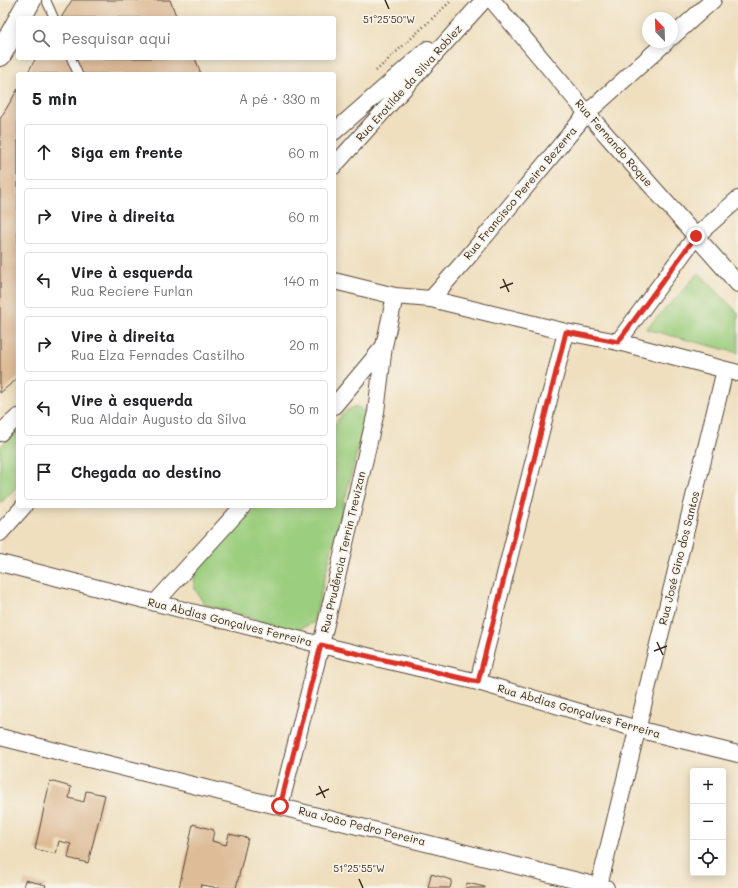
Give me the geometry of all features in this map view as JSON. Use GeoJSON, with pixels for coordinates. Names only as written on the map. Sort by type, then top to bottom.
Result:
{"type":"FeatureCollection","features":[{"type":"Feature","properties":{"kind":"main road"},"geometry":{"type":"LineString","coordinates":[[21,16],[30,0]]}},
{"type":"Feature","properties":{"kind":"main road"},"geometry":{"type":"LineString","coordinates":[[0,55],[16,26]]}},
{"type":"Feature","properties":{"kind":"street"},"geometry":{"type":"LineString","coordinates":[[336,130],[483,0]]}},
{"type":"Feature","properties":{"kind":"street","name":"Rua Erotilde da Silva Roblez"},"geometry":{"type":"LineString","coordinates":[[336,164],[483,0]]}},
{"type":"Feature","properties":{"kind":"street","name":"Rua Fernando Roque"},"geometry":{"type":"LineString","coordinates":[[492,0],[587,113],[738,284]]}},
{"type":"Feature","properties":{"kind":"street"},"geometry":{"type":"LineString","coordinates":[[678,32],[713,0]]}},
{"type":"Feature","properties":{"kind":"street","name":"Rua Francisco Pereira Bezerra"},"geometry":{"type":"LineString","coordinates":[[431,299],[468,257],[587,113],[659,48]]}},
{"type":"Feature","properties":{"kind":"street"},"geometry":{"type":"LineString","coordinates":[[618,342],[696,236],[738,199]]}},
{"type":"Feature","properties":{"kind":"street"},"geometry":{"type":"LineString","coordinates":[[336,281],[395,296],[431,299],[566,332],[618,342],[732,372]]}},
{"type":"Feature","properties":{"kind":"street","name":"Rua Prudência Terrin Trevizan"},"geometry":{"type":"LineString","coordinates":[[280,806],[321,645],[376,412],[384,346],[395,296]]}},
{"type":"Feature","properties":{"kind":"street"},"geometry":{"type":"LineString","coordinates":[[478,682],[566,332]]}},
{"type":"Feature","properties":{"kind":"street"},"geometry":{"type":"LineString","coordinates":[[336,404],[384,346]]}},
{"type":"Feature","properties":{"kind":"street","name":"Rua José Gino dos Santos"},"geometry":{"type":"LineString","coordinates":[[603,887],[637,729],[732,372]]}},
{"type":"Feature","properties":{"kind":"street"},"geometry":{"type":"LineString","coordinates":[[0,433],[16,419]]}},
{"type":"Feature","properties":{"kind":"street"},"geometry":{"type":"LineString","coordinates":[[0,532],[22,508]]}},
{"type":"Feature","properties":{"kind":"street"},"geometry":{"type":"LineString","coordinates":[[155,603],[241,508]]}},
{"type":"Feature","properties":{"kind":"street","name":"Rua Abdias Gonçalves Ferreira"},"geometry":{"type":"LineString","coordinates":[[0,563],[321,645],[478,682],[637,729],[738,754]]}},
{"type":"Feature","properties":{"kind":"street","name":"Rua João Pedro Pereira"},"geometry":{"type":"LineString","coordinates":[[0,737],[603,887]]}},
{"type":"Feature","properties":{"kind":"lane"},"geometry":{"type":"LineString","coordinates":[[46,0],[53,16]]}},
{"type":"Feature","properties":{"kind":"lane"},"geometry":{"type":"LineString","coordinates":[[72,60],[77,72]]}},
{"type":"Feature","properties":{"kind":"path"},"geometry":{"type":"LineString","coordinates":[[373,73],[452,0]]}},
{"type":"Feature","properties":{"kind":"green space"},"geometry":{"type":"Polygon","coordinates":[[[699,273],[738,313],[738,353],[646,329],[699,273]]]}},
{"type":"Feature","properties":{"kind":"green space"},"geometry":{"type":"Polygon","coordinates":[[[356,406],[367,413],[313,623],[295,631],[204,604],[194,587],[195,572],[255,508],[336,508],[336,422],[347,410],[356,406]]]}},
{"type":"Feature","properties":{"kind":"green space"},"geometry":{"type":"Polygon","coordinates":[[[16,432],[16,487],[0,504],[0,447],[16,432]]]}},
{"type":"Feature","properties":{"kind":"building"},"geometry":{"type":"Polygon","coordinates":[[[72,0],[170,0],[176,16],[62,16],[72,0]]]}},
{"type":"Feature","properties":{"kind":"building"},"geometry":{"type":"Polygon","coordinates":[[[35,60],[196,60],[200,72],[28,72],[35,60]]]}},
{"type":"Feature","properties":{"kind":"building"},"geometry":{"type":"Polygon","coordinates":[[[16,92],[16,380],[0,393],[0,119],[16,92]]]}},
{"type":"Feature","properties":{"kind":"building"},"geometry":{"type":"Polygon","coordinates":[[[50,781],[71,787],[69,798],[84,802],[86,791],[105,795],[88,863],[68,858],[71,844],[59,841],[56,854],[35,849],[50,781]]]}},
{"type":"Feature","properties":{"kind":"building"},"geometry":{"type":"Polygon","coordinates":[[[193,824],[214,830],[212,841],[226,845],[229,834],[248,838],[236,888],[214,888],[201,885],[200,888],[179,888],[193,824]]]}},
{"type":"Feature","properties":{"kind":"building"},"geometry":{"type":"Polygon","coordinates":[[[431,874],[452,880],[450,888],[428,888],[431,874]]]}},
{"type":"Feature","properties":{"kind":"building"},"geometry":{"type":"Polygon","coordinates":[[[25,880],[46,885],[45,888],[23,888],[25,880]]]}},
{"type":"Feature","properties":{"kind":"building"},"geometry":{"type":"Polygon","coordinates":[[[467,883],[485,887],[485,888],[466,888],[467,883]]]}},
{"type":"Feature","properties":{"kind":"route"},"geometry":{"type":"LineString","coordinates":[[280,806],[321,645],[478,682],[566,332],[618,342],[696,236]]}}]}
